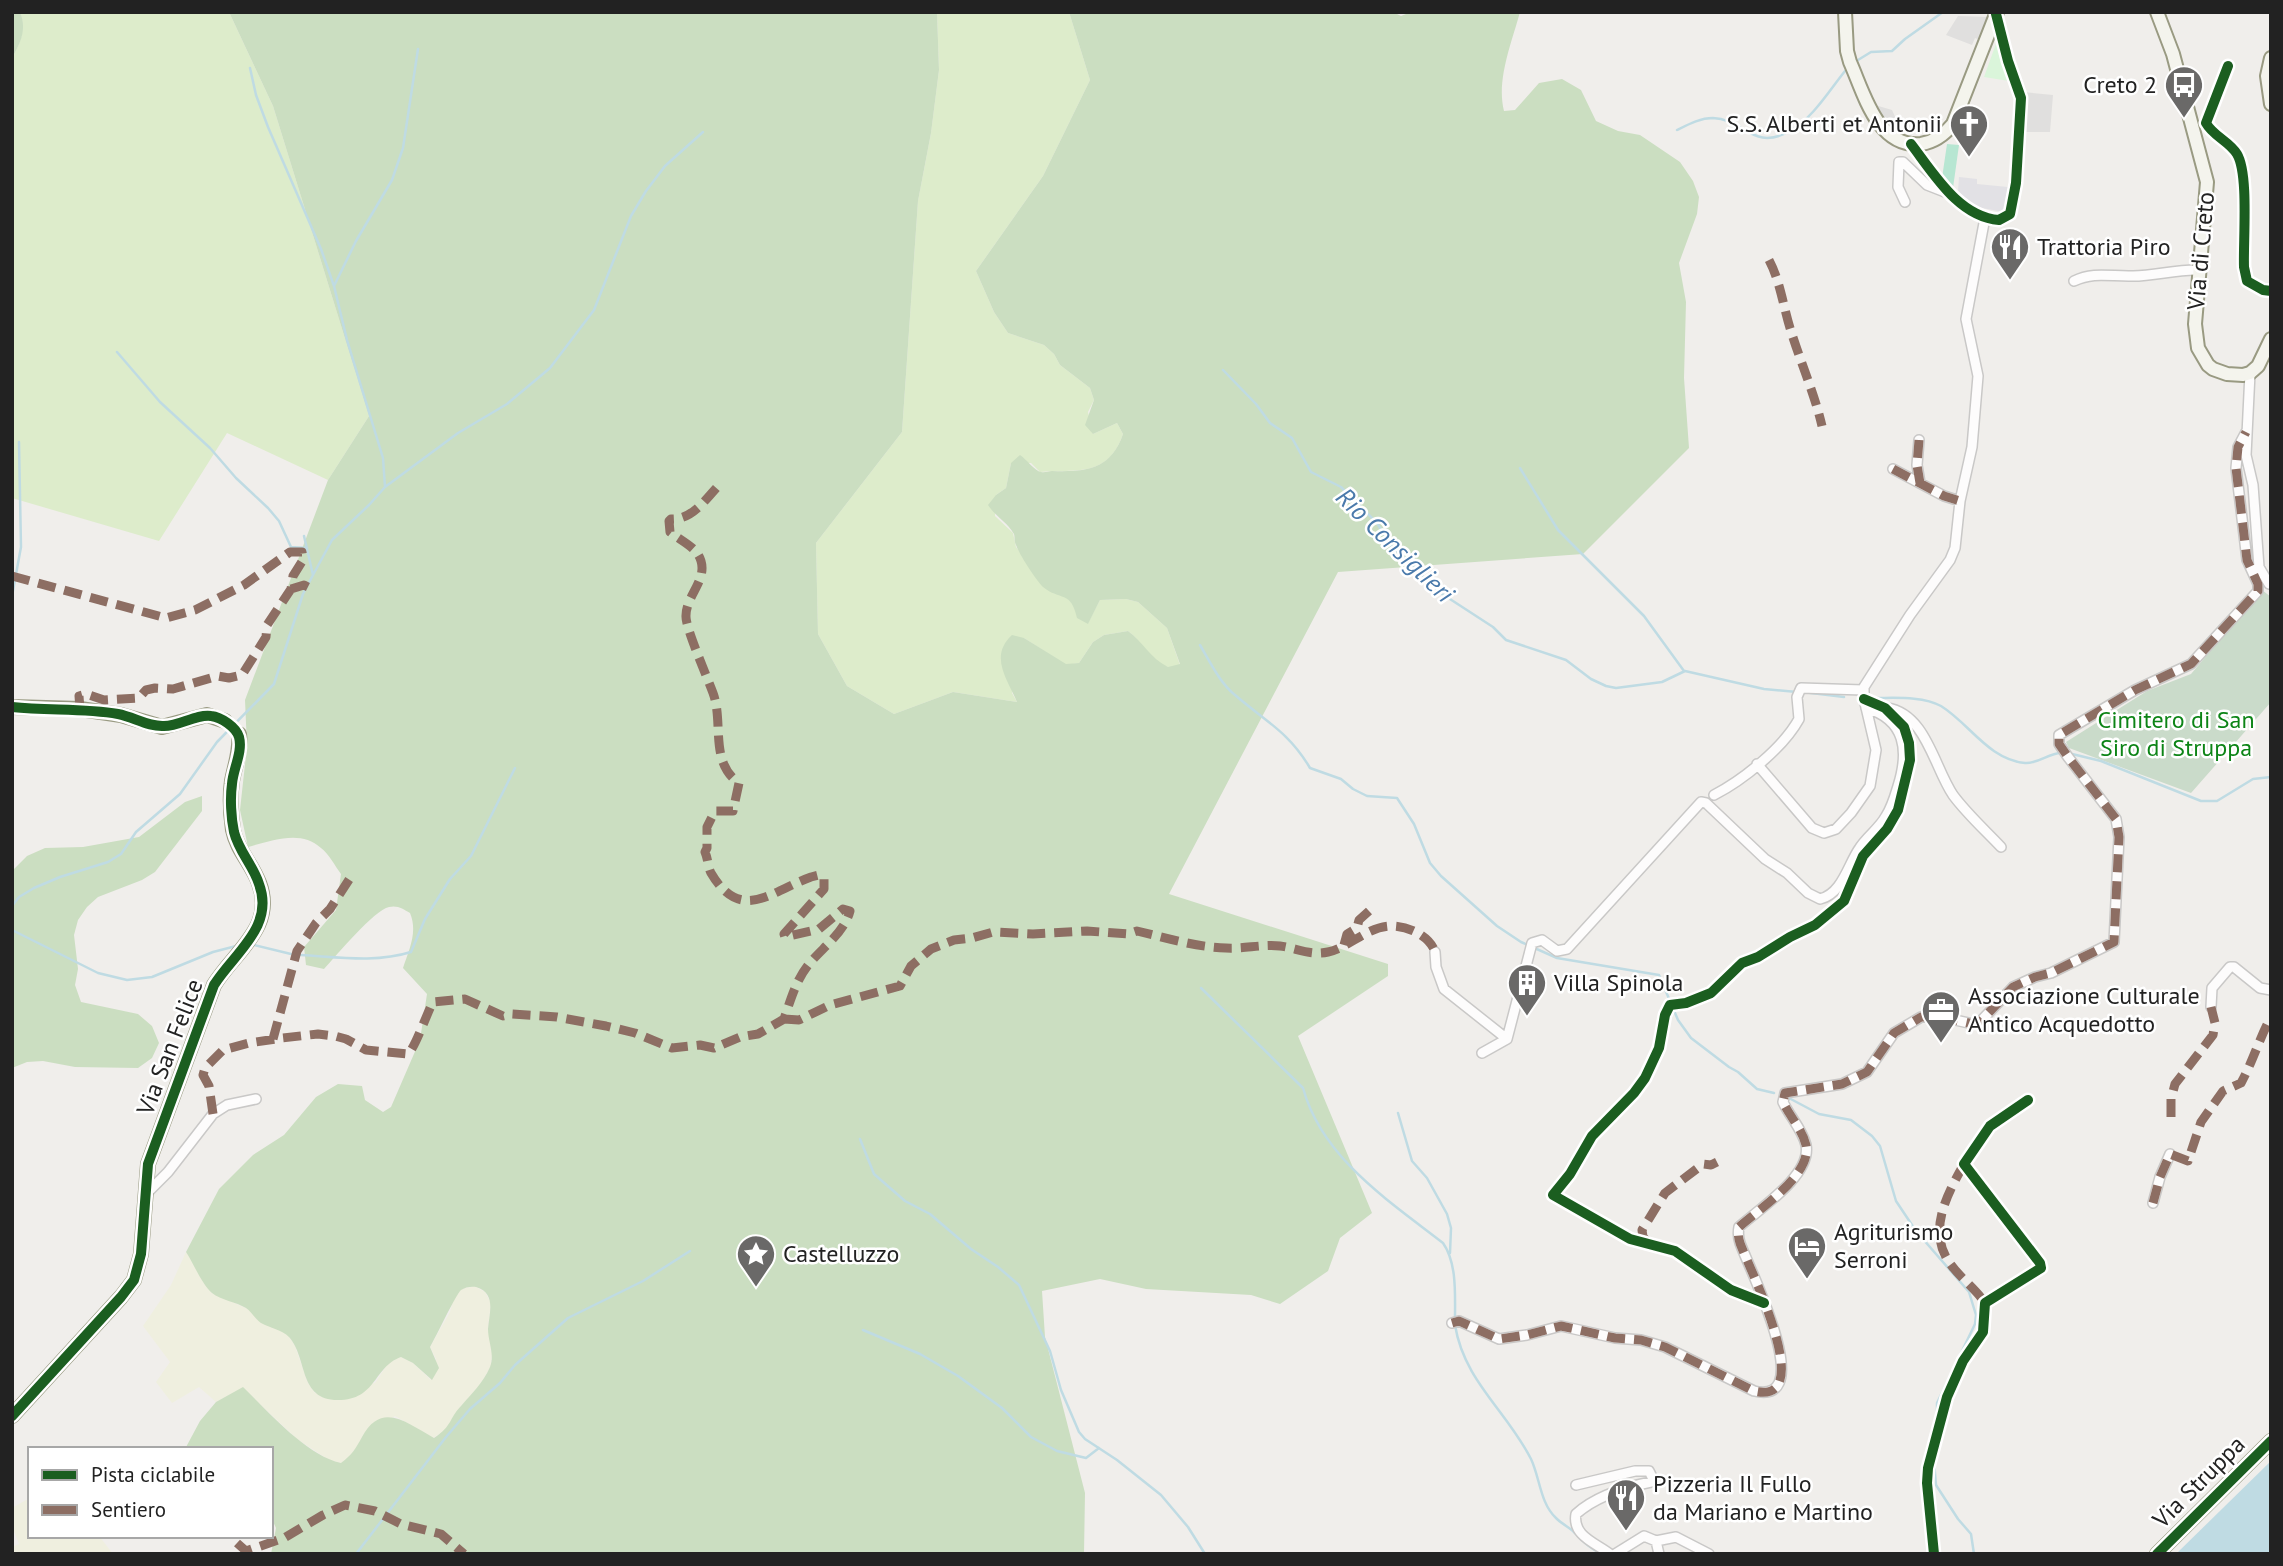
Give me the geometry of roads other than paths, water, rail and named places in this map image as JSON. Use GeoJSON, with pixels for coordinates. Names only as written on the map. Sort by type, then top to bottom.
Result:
{"type":"FeatureCollection","features":[{"type":"Feature","properties":{"kind":"main road"},"geometry":{"type":"LineString","coordinates":[[1845,12],[1850,62],[1877,122],[1897,139],[1911,144],[1930,142],[1953,124],[1996,13]]}},
{"type":"Feature","properties":{"kind":"main road","name":"Via di Creto"},"geometry":{"type":"LineString","coordinates":[[2157,12],[2173,54],[2207,182],[2195,337],[2208,365],[2219,372],[2236,376],[2250,373]]}},
{"type":"Feature","properties":{"kind":"main road"},"geometry":{"type":"LineString","coordinates":[[2271,58],[2267,81],[2271,104]]}},
{"type":"Feature","properties":{"kind":"main road"},"geometry":{"type":"LineString","coordinates":[[2250,373],[2264,358],[2271,339]]}},
{"type":"Feature","properties":{"kind":"main road","name":"Via San Felice"},"geometry":{"type":"LineString","coordinates":[[12,707],[80,709],[121,715],[162,727],[207,715],[225,721]]}},
{"type":"Feature","properties":{"kind":"main road","name":"Via San Felice"},"geometry":{"type":"LineString","coordinates":[[12,1416],[134,1280],[143,1244],[148,1164],[214,985],[259,924],[263,896],[233,830],[232,784],[240,745],[239,734]]}},
{"type":"Feature","properties":{"kind":"main road","name":"Via Struppa"},"geometry":{"type":"LineString","coordinates":[[2157,1554],[2271,1441]]}},
{"type":"Feature","properties":{"kind":"street"},"geometry":{"type":"LineString","coordinates":[[1911,144],[1950,194],[1973,212],[1988,219],[2006,218],[2012,206],[2021,98],[1996,13]]}},
{"type":"Feature","properties":{"kind":"street"},"geometry":{"type":"LineString","coordinates":[[2228,66],[2206,123],[2231,146],[2241,162],[2244,267],[2247,281],[2267,291]]}},
{"type":"Feature","properties":{"kind":"street"},"geometry":{"type":"LineString","coordinates":[[1905,202],[1898,187],[1899,162],[1903,162],[1927,184],[1950,194]]}},
{"type":"Feature","properties":{"kind":"street"},"geometry":{"type":"LineString","coordinates":[[1757,764],[1812,828],[1821,833],[1830,832],[1844,821],[1867,792],[1876,750],[1864,698],[1910,615],[1953,555],[1958,536],[1960,501],[1972,447],[1978,376],[1966,319],[1984,223],[1988,219]]}},
{"type":"Feature","properties":{"kind":"street"},"geometry":{"type":"LineString","coordinates":[[2074,281],[2083,276],[2101,274],[2133,276],[2199,270]]}},
{"type":"Feature","properties":{"kind":"street"},"geometry":{"type":"LineString","coordinates":[[2250,373],[2246,455],[2253,485],[2259,567],[2269,584]]}},
{"type":"Feature","properties":{"kind":"street"},"geometry":{"type":"LineString","coordinates":[[1456,1322],[1495,1339],[1527,1335],[1561,1325],[1615,1338],[1641,1340],[1665,1347],[1754,1391],[1776,1389],[1782,1370],[1780,1348],[1739,1241],[1738,1231],[1739,1227],[1790,1182],[1806,1160],[1804,1139],[1784,1106],[1784,1095],[1842,1084],[1867,1072],[1894,1033],[1922,1017],[1979,1023],[2013,988],[2114,942],[2119,836],[2116,819],[2059,744],[2059,735],[2135,690],[2191,664],[2258,591],[2258,584],[2246,560],[2236,468],[2238,447],[2246,432]]}},
{"type":"Feature","properties":{"kind":"street"},"geometry":{"type":"LineString","coordinates":[[1919,440],[1917,465],[1920,483]]}},
{"type":"Feature","properties":{"kind":"street"},"geometry":{"type":"LineString","coordinates":[[1893,469],[1944,496],[1960,501]]}},
{"type":"Feature","properties":{"kind":"street"},"geometry":{"type":"LineString","coordinates":[[1714,795],[1732,785],[1784,740],[1797,723],[1798,693],[1803,687],[1847,691],[1885,708],[1899,711],[1914,722],[1953,794],[2001,847]]}},
{"type":"Feature","properties":{"kind":"street"},"geometry":{"type":"LineString","coordinates":[[1482,1053],[1507,1039],[1531,947],[1542,940],[1557,951],[1567,949],[1698,804],[1706,803],[1765,859],[1787,873],[1808,893],[1820,899],[1827,897],[1841,881],[1859,849],[1888,814],[1903,764],[1903,745],[1895,725],[1864,698]]}},
{"type":"Feature","properties":{"kind":"street"},"geometry":{"type":"LineString","coordinates":[[1764,1303],[1731,1290],[1675,1251],[1630,1239],[1553,1195],[1570,1174],[1592,1136],[1645,1078],[1659,1048],[1666,1010],[1670,1005],[1686,1003],[1711,993],[1742,963],[1815,925],[1844,901],[1863,856],[1894,819],[1908,774],[1911,752],[1907,734],[1885,708]]}},
{"type":"Feature","properties":{"kind":"street","name":"Via San Felice"},"geometry":{"type":"LineString","coordinates":[[225,721],[239,734]]}},
{"type":"Feature","properties":{"kind":"street"},"geometry":{"type":"LineString","coordinates":[[1435,952],[1439,979],[1444,989],[1507,1039]]}},
{"type":"Feature","properties":{"kind":"street"},"geometry":{"type":"LineString","coordinates":[[2211,1007],[2212,988],[2230,967],[2234,967],[2260,988],[2271,990]]}},
{"type":"Feature","properties":{"kind":"street"},"geometry":{"type":"LineString","coordinates":[[145,1195],[168,1172],[213,1114],[227,1105],[256,1099]]}},
{"type":"Feature","properties":{"kind":"street"},"geometry":{"type":"LineString","coordinates":[[1934,1554],[1927,1476],[1947,1396],[1956,1375],[1983,1332],[1985,1303],[2041,1268],[2040,1263],[1964,1164],[1990,1126],[2028,1100]]}},
{"type":"Feature","properties":{"kind":"street"},"geometry":{"type":"LineString","coordinates":[[2153,1203],[2169,1154]]}},
{"type":"Feature","properties":{"kind":"street"},"geometry":{"type":"LineString","coordinates":[[1576,1485],[1635,1471],[1650,1471],[1653,1479],[1651,1482],[1623,1489],[1576,1514],[1576,1524],[1587,1540],[1613,1554],[1644,1536],[1656,1541],[1676,1537],[1709,1554]]}},
{"type":"Feature","properties":{"kind":"street"},"geometry":{"type":"LineString","coordinates":[[1656,1541],[1659,1554]]}},
{"type":"Feature","properties":{"kind":"water"},"geometry":{"type":"Polygon","coordinates":[[[2271,1461],[2271,1554],[2176,1554],[2271,1461]]]}},
{"type":"Feature","properties":{"kind":"waterway"},"geometry":{"type":"LineString","coordinates":[[1858,60],[1871,52],[1892,51],[1943,12]]}},
{"type":"Feature","properties":{"kind":"waterway"},"geometry":{"type":"LineString","coordinates":[[334,286],[356,241],[392,180],[403,148],[418,49]]}},
{"type":"Feature","properties":{"kind":"waterway"},"geometry":{"type":"LineString","coordinates":[[250,68],[256,95],[268,127],[321,249],[334,286],[347,340],[383,458],[385,487]]}},
{"type":"Feature","properties":{"kind":"waterway"},"geometry":{"type":"LineString","coordinates":[[1677,130],[1699,120],[1713,118],[1733,123],[1758,136],[1777,137],[1806,119],[1845,71]]}},
{"type":"Feature","properties":{"kind":"waterway"},"geometry":{"type":"LineString","coordinates":[[313,575],[332,540],[385,487],[458,433],[507,404],[550,368],[594,310],[631,216],[646,191],[665,166],[703,132]]}},
{"type":"Feature","properties":{"kind":"waterway"},"geometry":{"type":"LineString","coordinates":[[117,352],[160,402],[210,448],[236,478],[268,508],[279,521],[291,547],[307,548]]}},
{"type":"Feature","properties":{"kind":"waterway","name":"Rio Consiglieri"},"geometry":{"type":"LineString","coordinates":[[1223,370],[1256,404],[1270,423],[1292,438],[1311,472],[1341,487],[1377,523],[1392,547],[1417,569],[1433,588],[1493,627],[1506,640],[1566,660],[1591,679],[1616,688],[1662,682],[1685,671],[1764,689],[1797,692]]}},
{"type":"Feature","properties":{"kind":"waterway"},"geometry":{"type":"LineString","coordinates":[[12,596],[21,547],[19,442]]}},
{"type":"Feature","properties":{"kind":"waterway"},"geometry":{"type":"LineString","coordinates":[[1520,468],[1558,530],[1644,616],[1684,671]]}},
{"type":"Feature","properties":{"kind":"waterway"},"geometry":{"type":"LineString","coordinates":[[12,906],[19,897],[34,888],[108,862],[121,854],[136,832],[180,794],[217,742],[274,684],[303,594],[313,575],[304,536]]}},
{"type":"Feature","properties":{"kind":"waterway"},"geometry":{"type":"LineString","coordinates":[[1200,645],[1225,685],[1285,736],[1310,768],[1341,779],[1367,796],[1397,798],[1414,824],[1430,863],[1497,926],[1521,942],[1557,958],[1659,975],[1678,1020],[1691,1038],[1757,1089],[1774,1093]]}},
{"type":"Feature","properties":{"kind":"waterway","name":"Rio Consiglieri"},"geometry":{"type":"LineString","coordinates":[[1803,692],[1844,697]]}},
{"type":"Feature","properties":{"kind":"waterway","name":"Rio Consiglieri"},"geometry":{"type":"LineString","coordinates":[[1876,698],[1918,699],[1941,706],[1990,748],[2012,760],[2030,763],[2061,753]]}},
{"type":"Feature","properties":{"kind":"waterway","name":"Rio Consiglieri"},"geometry":{"type":"LineString","coordinates":[[2068,753],[2101,761],[2201,801],[2217,801],[2253,779],[2271,777]]}},
{"type":"Feature","properties":{"kind":"waterway"},"geometry":{"type":"LineString","coordinates":[[301,955],[371,958],[411,952],[425,919],[450,879],[471,856],[515,768]]}},
{"type":"Feature","properties":{"kind":"waterway"},"geometry":{"type":"LineString","coordinates":[[12,930],[98,973],[127,980],[152,977],[213,952],[240,945]]}},
{"type":"Feature","properties":{"kind":"waterway"},"geometry":{"type":"LineString","coordinates":[[250,944],[291,954]]}},
{"type":"Feature","properties":{"kind":"waterway"},"geometry":{"type":"LineString","coordinates":[[1201,988],[1303,1088],[1312,1113],[1341,1157],[1380,1194],[1443,1243],[1453,1269],[1455,1318]]}},
{"type":"Feature","properties":{"kind":"waterway"},"geometry":{"type":"LineString","coordinates":[[1787,1097],[1819,1114],[1851,1120],[1872,1136],[1880,1146],[1896,1201],[1916,1231],[1969,1292],[1976,1315],[1975,1324],[1937,1403],[1937,1420]]}},
{"type":"Feature","properties":{"kind":"waterway"},"geometry":{"type":"LineString","coordinates":[[1398,1113],[1412,1161],[1427,1178],[1447,1214],[1451,1228],[1450,1253]]}},
{"type":"Feature","properties":{"kind":"waterway"},"geometry":{"type":"LineString","coordinates":[[860,1139],[874,1174],[905,1201],[930,1214],[1019,1285],[1050,1351],[1061,1390],[1079,1432],[1161,1495],[1188,1527],[1205,1554]]}},
{"type":"Feature","properties":{"kind":"waterway"},"geometry":{"type":"LineString","coordinates":[[356,1554],[446,1437],[515,1365],[568,1318],[643,1281],[690,1251]]}},
{"type":"Feature","properties":{"kind":"waterway"},"geometry":{"type":"LineString","coordinates":[[1455,1325],[1467,1363],[1531,1459],[1543,1498],[1551,1512],[1586,1544],[1602,1554]]}},
{"type":"Feature","properties":{"kind":"waterway"},"geometry":{"type":"LineString","coordinates":[[863,1330],[920,1354],[958,1376],[1002,1408],[1031,1437],[1057,1451],[1086,1458],[1099,1448]]}},
{"type":"Feature","properties":{"kind":"waterway"},"geometry":{"type":"LineString","coordinates":[[1934,1461],[1936,1485],[1971,1534],[1974,1554]]}},
{"type":"Feature","properties":{"kind":"place","name":"Creto 2"},"geometry":{"type":"Point","coordinates":[2184,119]}},
{"type":"Feature","properties":{"kind":"place","name":"S.S. Alberti et Antonii"},"geometry":{"type":"Point","coordinates":[1969,158]}},
{"type":"Feature","properties":{"kind":"place","name":"Trattoria Piro"},"geometry":{"type":"Point","coordinates":[2010,281]}},
{"type":"Feature","properties":{"kind":"place","name":"Villa Spinola"},"geometry":{"type":"Point","coordinates":[1527,1017]}},
{"type":"Feature","properties":{"kind":"place","name":"Associazione Culturale Antico Acquedotto"},"geometry":{"type":"Point","coordinates":[1941,1044]}},
{"type":"Feature","properties":{"kind":"place","name":"Agriturismo Serroni"},"geometry":{"type":"Point","coordinates":[1807,1280]}},
{"type":"Feature","properties":{"kind":"place","name":"Castelluzzo"},"geometry":{"type":"Point","coordinates":[756,1288]}},
{"type":"Feature","properties":{"kind":"place","name":"Pizzeria Il Fullo da Mariano e Martino"},"geometry":{"type":"Point","coordinates":[1626,1532]}},
{"type":"Feature","properties":{"kind":"park label","name":"Cimitero di San Siro di Struppa"},"geometry":{"type":"Point","coordinates":[2176,734]}}]}
